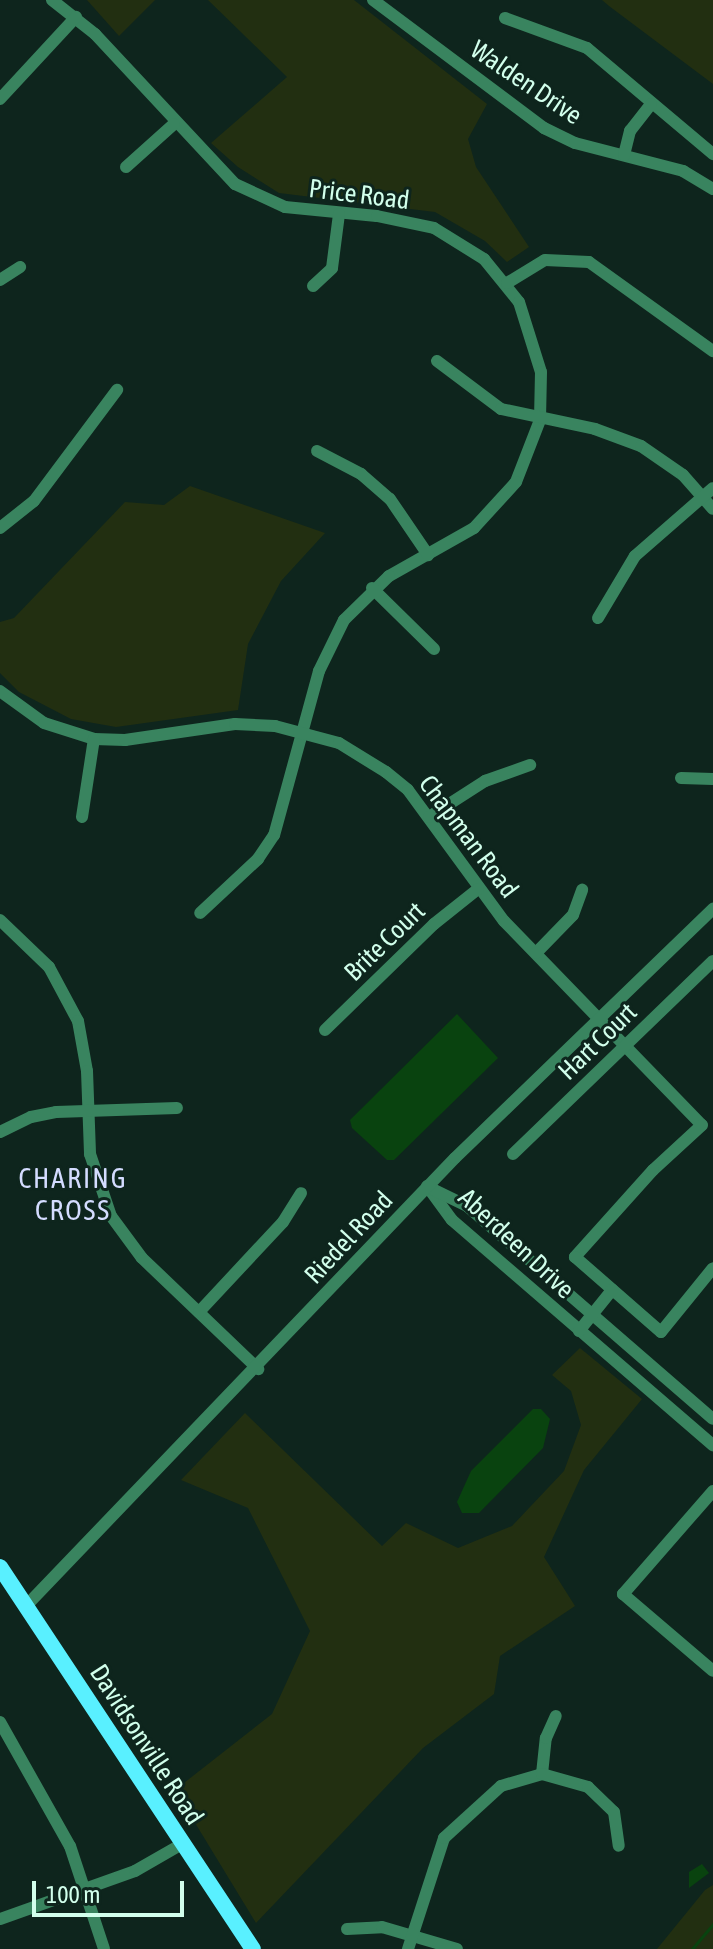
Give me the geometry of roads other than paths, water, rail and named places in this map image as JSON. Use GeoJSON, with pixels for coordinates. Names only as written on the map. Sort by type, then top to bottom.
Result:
{"type":"FeatureCollection","features":[{"type":"Feature","properties":{"kind":"main road","name":"Davidsonville Road"},"geometry":{"type":"LineString","coordinates":[[0,1567],[253,1949]]}},
{"type":"Feature","properties":{"kind":"street","name":"Price Road"},"geometry":{"type":"LineString","coordinates":[[52,0],[76,17],[212,165],[259,197],[285,207],[434,228],[484,259],[507,283],[536,349],[540,420],[530,456],[496,507],[474,528],[372,588],[326,651],[272,839],[258,859],[200,913]]}},
{"type":"Feature","properties":{"kind":"street","name":"Walden Drive"},"geometry":{"type":"LineString","coordinates":[[373,0],[544,128],[575,143],[683,171],[713,189]]}},
{"type":"Feature","properties":{"kind":"street"},"geometry":{"type":"LineString","coordinates":[[0,99],[76,17]]}},
{"type":"Feature","properties":{"kind":"street"},"geometry":{"type":"LineString","coordinates":[[505,18],[580,44],[713,154]]}},
{"type":"Feature","properties":{"kind":"street"},"geometry":{"type":"LineString","coordinates":[[624,155],[630,131],[651,104]]}},
{"type":"Feature","properties":{"kind":"street"},"geometry":{"type":"LineString","coordinates":[[126,167],[174,124]]}},
{"type":"Feature","properties":{"kind":"street"},"geometry":{"type":"LineString","coordinates":[[313,286],[332,268],[339,214]]}},
{"type":"Feature","properties":{"kind":"street"},"geometry":{"type":"LineString","coordinates":[[507,283],[545,260],[589,262],[713,351]]}},
{"type":"Feature","properties":{"kind":"street"},"geometry":{"type":"LineString","coordinates":[[0,280],[20,267]]}},
{"type":"Feature","properties":{"kind":"street"},"geometry":{"type":"LineString","coordinates":[[437,361],[501,409],[540,420],[595,429],[641,446],[708,492],[713,509]]}},
{"type":"Feature","properties":{"kind":"street"},"geometry":{"type":"LineString","coordinates":[[0,528],[34,501],[117,390]]}},
{"type":"Feature","properties":{"kind":"street"},"geometry":{"type":"LineString","coordinates":[[317,451],[361,474],[390,499],[428,555]]}},
{"type":"Feature","properties":{"kind":"street"},"geometry":{"type":"LineString","coordinates":[[598,618],[635,556],[708,492]]}},
{"type":"Feature","properties":{"kind":"street"},"geometry":{"type":"LineString","coordinates":[[372,588],[434,649]]}},
{"type":"Feature","properties":{"kind":"street","name":"Chapman Road"},"geometry":{"type":"LineString","coordinates":[[0,691],[44,723],[94,739],[125,740],[235,724],[303,731],[339,743],[386,772],[429,817],[478,889],[599,1020],[702,1125]]}},
{"type":"Feature","properties":{"kind":"street"},"geometry":{"type":"LineString","coordinates":[[82,817],[94,739]]}},
{"type":"Feature","properties":{"kind":"street"},"geometry":{"type":"LineString","coordinates":[[429,817],[485,781],[530,765]]}},
{"type":"Feature","properties":{"kind":"street"},"geometry":{"type":"LineString","coordinates":[[681,778],[713,779]]}},
{"type":"Feature","properties":{"kind":"street","name":"Brite Court"},"geometry":{"type":"LineString","coordinates":[[325,1030],[434,924],[478,889]]}},
{"type":"Feature","properties":{"kind":"street"},"geometry":{"type":"LineString","coordinates":[[536,953],[573,915],[582,890]]}},
{"type":"Feature","properties":{"kind":"street","name":"Riedel Road"},"geometry":{"type":"LineString","coordinates":[[26,1606],[258,1369],[427,1186],[713,909]]}},
{"type":"Feature","properties":{"kind":"street"},"geometry":{"type":"LineString","coordinates":[[0,920],[49,967],[70,1002],[84,1044],[94,1175],[111,1216],[142,1258],[258,1369]]}},
{"type":"Feature","properties":{"kind":"street","name":"Hart Court"},"geometry":{"type":"LineString","coordinates":[[513,1154],[713,961]]}},
{"type":"Feature","properties":{"kind":"street"},"geometry":{"type":"LineString","coordinates":[[0,1132],[31,1117],[88,1111],[177,1108]]}},
{"type":"Feature","properties":{"kind":"street"},"geometry":{"type":"LineString","coordinates":[[713,1114],[653,1170],[575,1257],[661,1332],[713,1268]]}},
{"type":"Feature","properties":{"kind":"street","name":"Aberdeen Drive"},"geometry":{"type":"LineString","coordinates":[[427,1186],[467,1206],[713,1419]]}},
{"type":"Feature","properties":{"kind":"street","name":"Aberdeen Drive"},"geometry":{"type":"LineString","coordinates":[[427,1186],[452,1220],[713,1445]]}},
{"type":"Feature","properties":{"kind":"street"},"geometry":{"type":"LineString","coordinates":[[199,1312],[283,1222],[301,1193]]}},
{"type":"Feature","properties":{"kind":"street"},"geometry":{"type":"LineString","coordinates":[[579,1331],[612,1290]]}},
{"type":"Feature","properties":{"kind":"street"},"geometry":{"type":"LineString","coordinates":[[713,1491],[623,1594],[713,1671]]}},
{"type":"Feature","properties":{"kind":"street"},"geometry":{"type":"LineString","coordinates":[[542,1774],[546,1738],[556,1716]]}},
{"type":"Feature","properties":{"kind":"street"},"geometry":{"type":"LineString","coordinates":[[0,1722],[52,1808],[86,1888],[104,1949]]}},
{"type":"Feature","properties":{"kind":"street"},"geometry":{"type":"LineString","coordinates":[[408,1949],[438,1850],[451,1828],[490,1792],[542,1774],[573,1780],[598,1793],[618,1821],[619,1846]]}},
{"type":"Feature","properties":{"kind":"street"},"geometry":{"type":"LineString","coordinates":[[0,1919],[148,1865],[182,1844]]}},
{"type":"Feature","properties":{"kind":"street"},"geometry":{"type":"LineString","coordinates":[[347,1929],[373,1926],[457,1949]]}},
{"type":"Feature","properties":{"kind":"waterway"},"geometry":{"type":"LineString","coordinates":[[692,1949],[713,1924]]}},
{"type":"Feature","properties":{"kind":"district","name":"CHARING CROSS"},"geometry":{"type":"Point","coordinates":[73,1194]}}]}
